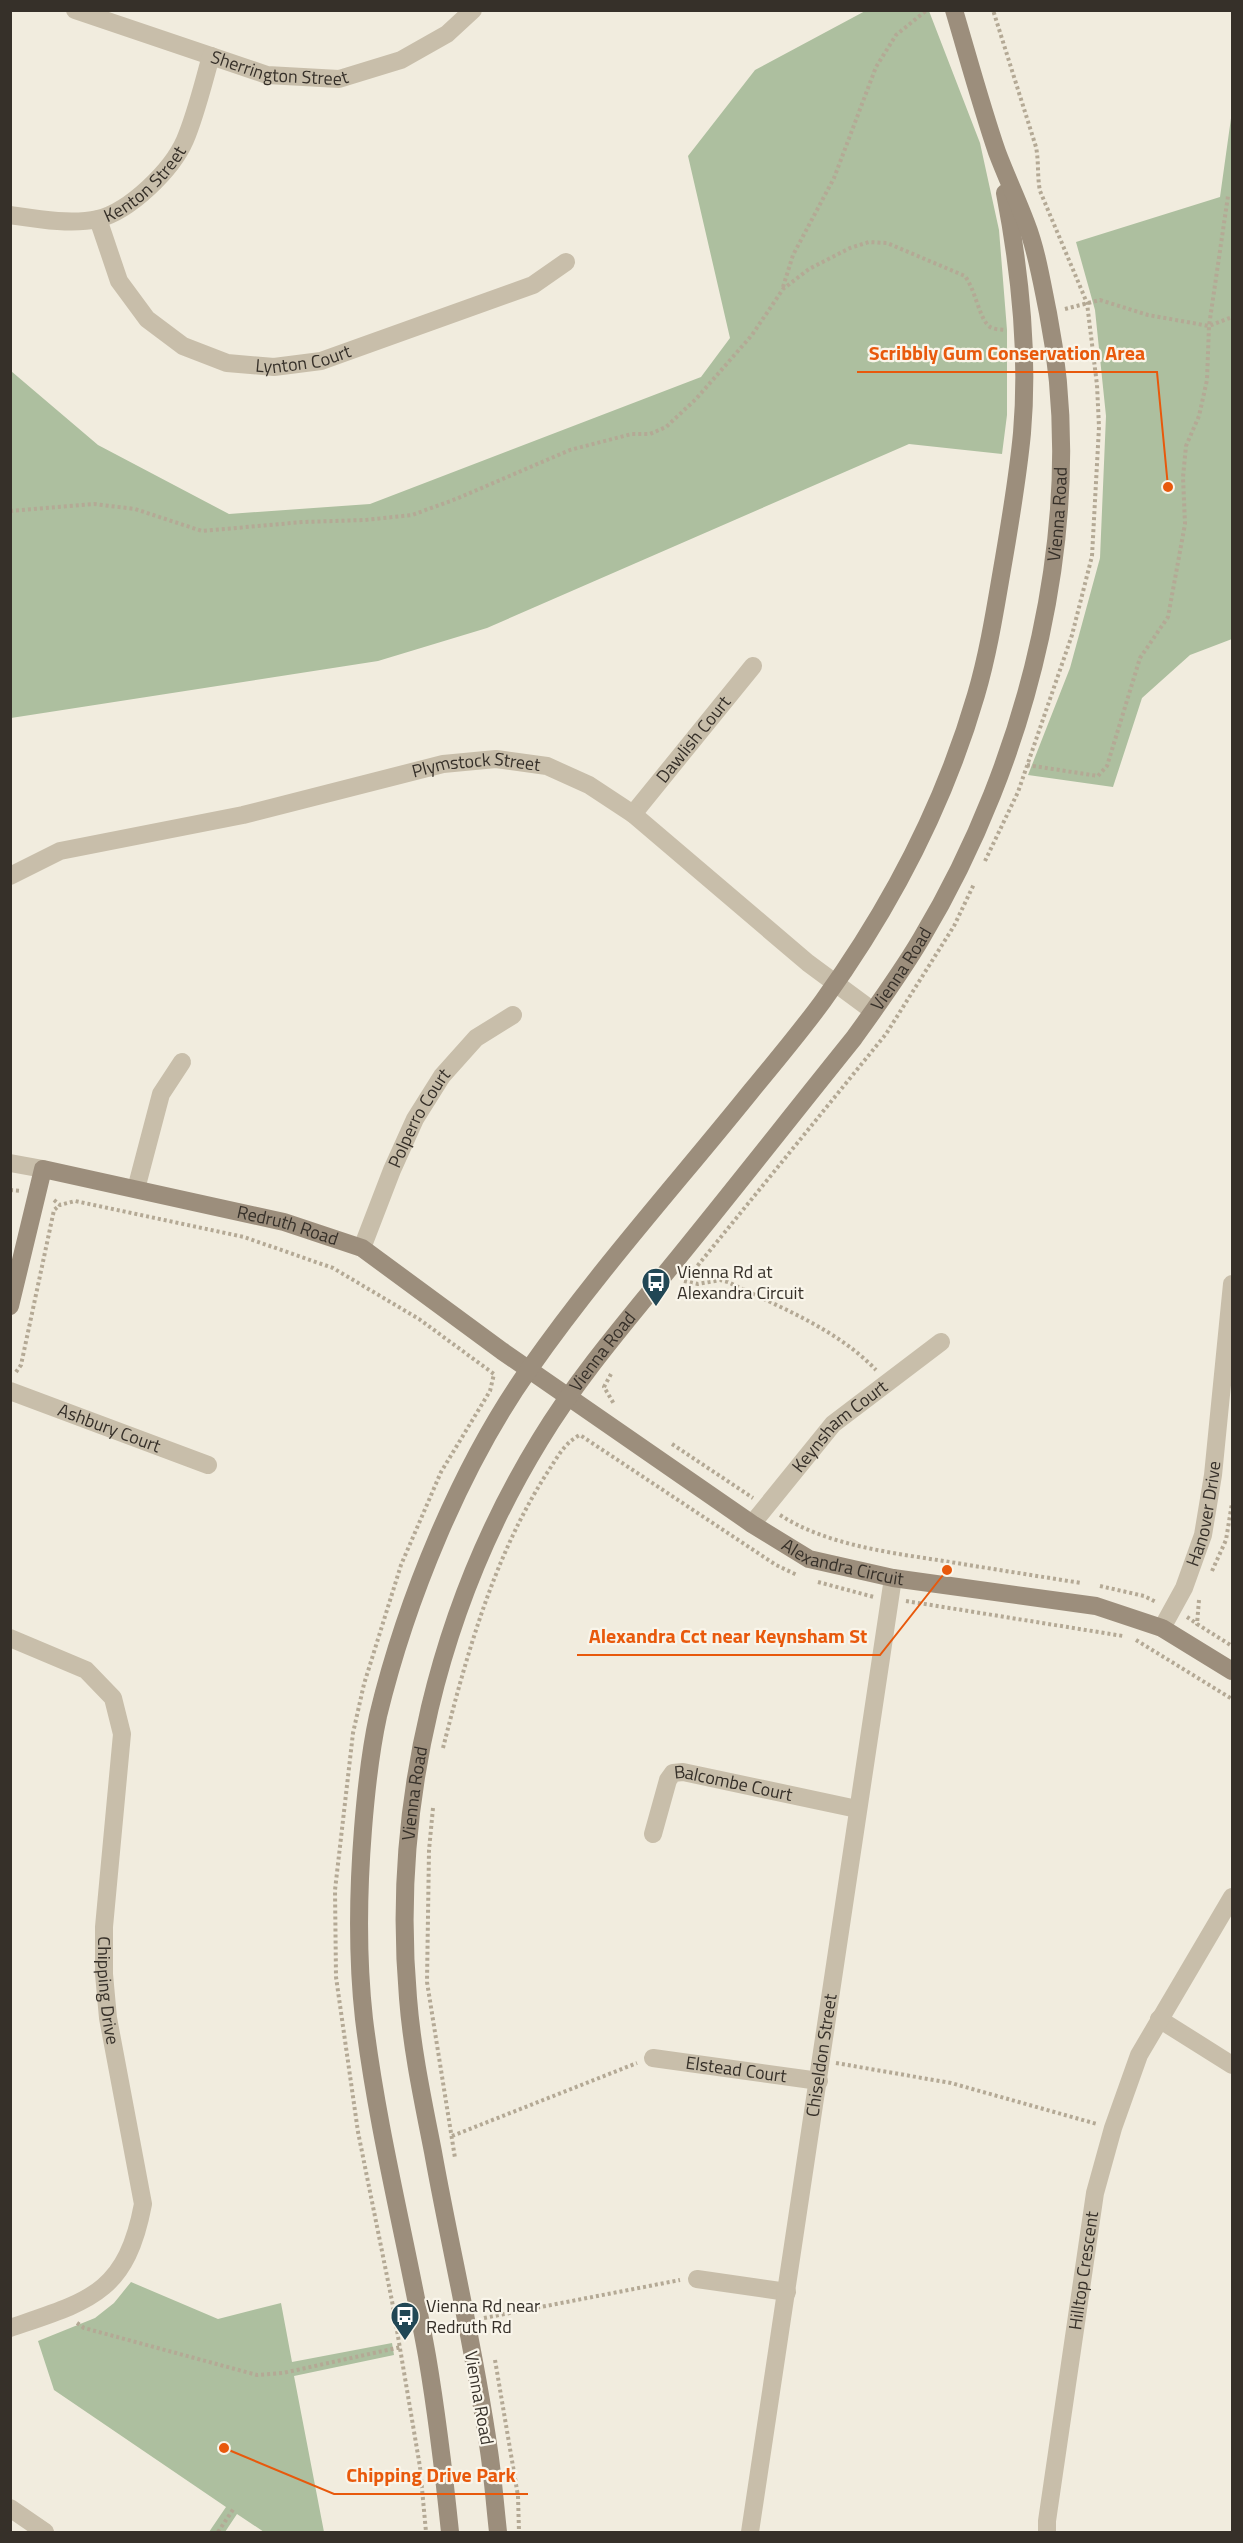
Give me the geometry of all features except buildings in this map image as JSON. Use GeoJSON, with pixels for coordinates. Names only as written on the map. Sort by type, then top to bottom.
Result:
{"type":"FeatureCollection","features":[{"type":"Feature","properties":{"kind":"main road","name":"Vienna Road"},"geometry":{"type":"LineString","coordinates":[[498,2532],[489,2450],[431,2144],[408,1999],[405,1925],[407,1847],[426,1721],[445,1650],[466,1589],[520,1474],[569,1397],[873,1011],[921,939],[964,858],[1006,758],[1032,667],[1050,579],[1060,483],[1058,396],[1048,313],[1027,226],[998,153],[954,10]]}},
{"type":"Feature","properties":{"kind":"main road","name":"Vienna Road"},"geometry":{"type":"LineString","coordinates":[[450,2532],[442,2455],[424,2340],[375,2097],[363,2014],[358,1934],[366,1788],[378,1717],[403,1634],[432,1554],[459,1490],[496,1422],[529,1369],[836,982],[867,937],[902,876],[935,807],[977,693],[991,635],[1023,429],[1023,320],[1016,252],[998,153]]}},
{"type":"Feature","properties":{"kind":"main road","name":"Redruth Road"},"geometry":{"type":"LineString","coordinates":[[43,1169],[284,1222],[362,1248],[529,1369]]}},
{"type":"Feature","properties":{"kind":"main road"},"geometry":{"type":"LineString","coordinates":[[10,1306],[43,1169]]}},
{"type":"Feature","properties":{"kind":"main road","name":"Alexandra Circuit"},"geometry":{"type":"LineString","coordinates":[[529,1369],[752,1524],[809,1558],[893,1578],[1096,1606],[1162,1628],[1233,1671]]}},
{"type":"Feature","properties":{"kind":"street","name":"Sherrington Street"},"geometry":{"type":"LineString","coordinates":[[75,10],[267,75],[339,79],[400,60],[447,34],[473,10]]}},
{"type":"Feature","properties":{"kind":"street","name":"Kenton Street"},"geometry":{"type":"LineString","coordinates":[[10,215],[66,221],[98,219],[123,207],[161,176],[185,141],[211,56]]}},
{"type":"Feature","properties":{"kind":"street","name":"Lynton Court"},"geometry":{"type":"LineString","coordinates":[[98,219],[119,281],[147,319],[183,346],[227,363],[274,367],[321,361],[533,285],[566,262]]}},
{"type":"Feature","properties":{"kind":"street","name":"Dawlish Court"},"geometry":{"type":"LineString","coordinates":[[633,814],[753,666]]}},
{"type":"Feature","properties":{"kind":"street","name":"Plymstock Street"},"geometry":{"type":"LineString","coordinates":[[10,876],[60,851],[243,815],[443,764],[496,759],[547,766],[589,785],[633,814],[808,963],[873,1011]]}},
{"type":"Feature","properties":{"kind":"street","name":"Polperro Court"},"geometry":{"type":"LineString","coordinates":[[362,1248],[392,1170],[415,1119],[442,1076],[476,1038],[513,1015]]}},
{"type":"Feature","properties":{"kind":"street"},"geometry":{"type":"LineString","coordinates":[[136,1189],[161,1094],[182,1062]]}},
{"type":"Feature","properties":{"kind":"street","name":"Redruth Road"},"geometry":{"type":"LineString","coordinates":[[10,1162],[43,1169]]}},
{"type":"Feature","properties":{"kind":"street","name":"Hanover Drive"},"geometry":{"type":"LineString","coordinates":[[1162,1628],[1184,1588],[1203,1534],[1213,1475],[1233,1284]]}},
{"type":"Feature","properties":{"kind":"street","name":"Keynsham Court"},"geometry":{"type":"LineString","coordinates":[[752,1524],[832,1424],[941,1342]]}},
{"type":"Feature","properties":{"kind":"street","name":"Ashbury Court"},"geometry":{"type":"LineString","coordinates":[[10,1391],[208,1465]]}},
{"type":"Feature","properties":{"kind":"street","name":"Chiseldon Street"},"geometry":{"type":"LineString","coordinates":[[750,2532],[893,1578]]}},
{"type":"Feature","properties":{"kind":"street","name":"Chipping Drive"},"geometry":{"type":"LineString","coordinates":[[10,1638],[86,1670],[113,1698],[122,1734],[104,1927],[104,1974],[108,2018],[143,2204],[137,2235],[124,2264],[100,2292],[59,2311],[10,2328]]}},
{"type":"Feature","properties":{"kind":"street","name":"Balcombe Court"},"geometry":{"type":"LineString","coordinates":[[653,1834],[668,1780],[673,1773],[683,1772],[857,1809]]}},
{"type":"Feature","properties":{"kind":"street","name":"Hilltop Crescent"},"geometry":{"type":"LineString","coordinates":[[1047,2532],[1095,2193],[1113,2128],[1140,2055],[1159,2019],[1233,1897]]}},
{"type":"Feature","properties":{"kind":"street"},"geometry":{"type":"LineString","coordinates":[[1159,2019],[1233,2066]]}},
{"type":"Feature","properties":{"kind":"street","name":"Elstead Court"},"geometry":{"type":"LineString","coordinates":[[653,2058],[819,2081]]}},
{"type":"Feature","properties":{"kind":"street"},"geometry":{"type":"LineString","coordinates":[[697,2279],[787,2292]]}},
{"type":"Feature","properties":{"kind":"street"},"geometry":{"type":"LineString","coordinates":[[10,2508],[45,2532]]}},
{"type":"Feature","properties":{"kind":"path"},"geometry":{"type":"LineString","coordinates":[[10,511],[94,504],[135,509],[202,531],[303,522],[365,520],[412,514],[456,499],[570,450],[632,434],[650,434],[666,428],[696,399],[752,335],[783,289],[793,255],[834,178],[876,67],[896,35],[927,10]]}},
{"type":"Feature","properties":{"kind":"path"},"geometry":{"type":"LineString","coordinates":[[1027,765],[1098,776],[1107,766],[1140,658],[1168,617],[1185,524],[1183,477],[1186,446],[1199,416],[1207,380],[1209,326],[1228,196]]}},
{"type":"Feature","properties":{"kind":"path"},"geometry":{"type":"LineString","coordinates":[[783,289],[809,269],[850,248],[869,243],[887,243],[965,276],[972,285],[987,325],[994,329],[1007,330],[1023,320]]}},
{"type":"Feature","properties":{"kind":"path"},"geometry":{"type":"LineString","coordinates":[[1048,313],[1100,300],[1148,315],[1209,326],[1233,316]]}},
{"type":"Feature","properties":{"kind":"path"},"geometry":{"type":"LineString","coordinates":[[10,1190],[38,1191],[60,1205]]}},
{"type":"Feature","properties":{"kind":"path"},"geometry":{"type":"LineString","coordinates":[[16,1372],[21,1365],[54,1210],[60,1205],[75,1201],[244,1237],[333,1268],[418,1320],[494,1374],[490,1391],[441,1472],[400,1565],[364,1684],[353,1733],[335,1890],[336,1977],[358,2132],[400,2348],[420,2467],[426,2532]]}},
{"type":"Feature","properties":{"kind":"path"},"geometry":{"type":"LineString","coordinates":[[684,1281],[698,1284],[720,1280],[728,1282],[794,1313],[861,1354],[887,1382]]}},
{"type":"Feature","properties":{"kind":"path"},"geometry":{"type":"LineString","coordinates":[[440,1757],[466,1658],[504,1555],[536,1491],[569,1440]]}},
{"type":"Feature","properties":{"kind":"path"},"geometry":{"type":"LineString","coordinates":[[1208,1579],[1226,1540],[1233,1503]]}},
{"type":"Feature","properties":{"kind":"path"},"geometry":{"type":"LineString","coordinates":[[783,1517],[792,1524],[826,1536],[898,1554],[1082,1583]]}},
{"type":"Feature","properties":{"kind":"path"},"geometry":{"type":"LineString","coordinates":[[1094,1585],[1153,1600]]}},
{"type":"Feature","properties":{"kind":"path"},"geometry":{"type":"LineString","coordinates":[[1197,1624],[1199,1599]]}},
{"type":"Feature","properties":{"kind":"path"},"geometry":{"type":"LineString","coordinates":[[1188,1617],[1233,1646]]}},
{"type":"Feature","properties":{"kind":"path"},"geometry":{"type":"LineString","coordinates":[[434,1803],[429,1850],[427,1982],[456,2164]]}},
{"type":"Feature","properties":{"kind":"path"},"geometry":{"type":"LineString","coordinates":[[431,2144],[653,2058]]}},
{"type":"Feature","properties":{"kind":"path"},"geometry":{"type":"LineString","coordinates":[[822,2060],[951,2084],[1113,2128]]}},
{"type":"Feature","properties":{"kind":"path"},"geometry":{"type":"LineString","coordinates":[[465,2321],[670,2281],[697,2279]]}},
{"type":"Feature","properties":{"kind":"path"},"geometry":{"type":"LineString","coordinates":[[484,2306],[488,2329]]}},
{"type":"Feature","properties":{"kind":"path"},"geometry":{"type":"LineString","coordinates":[[59,2311],[84,2328],[257,2375],[283,2373],[400,2348],[424,2340]]}},
{"type":"Feature","properties":{"kind":"path"},"geometry":{"type":"LineString","coordinates":[[493,2352],[518,2496],[519,2532]]}},
{"type":"Feature","properties":{"kind":"path"},"geometry":{"type":"LineString","coordinates":[[218,2532],[234,2508]]}},
{"type":"Feature","properties":{"kind":"green space"},"geometry":{"type":"Polygon","coordinates":[[[867,10],[929,11],[980,143],[999,230],[1007,330],[1007,415],[1002,454],[909,444],[487,628],[378,661],[11,718],[11,371],[98,445],[229,514],[370,504],[701,377],[730,338],[688,156],[755,70],[867,10]]]}},
{"type":"Feature","properties":{"kind":"green space"},"geometry":{"type":"Polygon","coordinates":[[[1232,111],[1232,639],[1190,655],[1142,698],[1113,787],[1028,775],[1070,668],[1100,558],[1106,416],[1095,310],[1076,242],[1220,197],[1232,111]]]}},
{"type":"Feature","properties":{"kind":"green space"},"geometry":{"type":"Polygon","coordinates":[[[131,2282],[218,2319],[281,2303],[292,2362],[392,2343],[394,2355],[294,2376],[324,2532],[264,2532],[237,2514],[225,2532],[209,2532],[226,2507],[54,2390],[38,2341],[95,2318],[114,2303],[131,2282]]]}},
{"type":"Feature","properties":{"kind":"place","name":"Scribbly Gum Conservation Area"},"geometry":{"type":"Point","coordinates":[1168,487]}},
{"type":"Feature","properties":{"kind":"place","name":"Vienna Rd at Alexandra Circuit"},"geometry":{"type":"Point","coordinates":[656,1308]}},
{"type":"Feature","properties":{"kind":"place","name":"Alexandra Cct near Keynsham St"},"geometry":{"type":"Point","coordinates":[947,1570]}},
{"type":"Feature","properties":{"kind":"place","name":"Vienna Rd near Redruth Rd"},"geometry":{"type":"Point","coordinates":[405,2342]}},
{"type":"Feature","properties":{"kind":"place","name":"Chipping Drive Park"},"geometry":{"type":"Point","coordinates":[224,2448]}}]}
